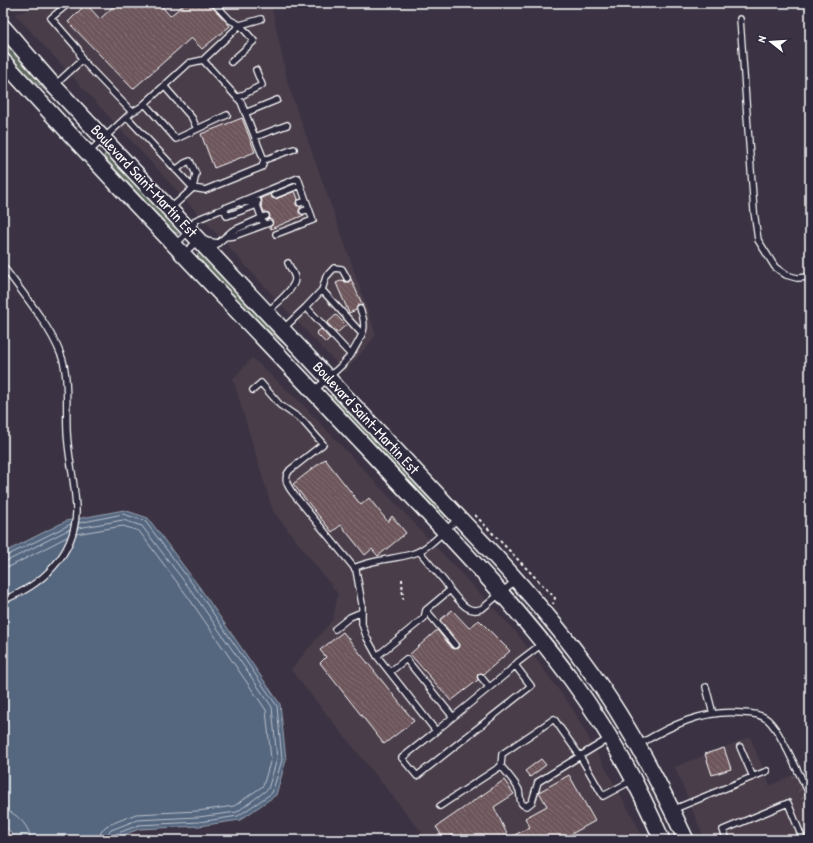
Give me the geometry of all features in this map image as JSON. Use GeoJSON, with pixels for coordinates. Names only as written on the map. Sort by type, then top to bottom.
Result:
{"type":"FeatureCollection","features":[{"type":"Feature","properties":{"kind":"main road","name":"Boulevard Saint-Martin Est"},"geometry":{"type":"LineString","coordinates":[[3,27],[54,86],[194,235],[213,247],[267,313],[543,609],[584,661],[613,704],[638,745],[686,840]]}},
{"type":"Feature","properties":{"kind":"main road","name":"Boulevard Saint-Martin Est"},"geometry":{"type":"LineString","coordinates":[[3,61],[444,531],[501,593],[543,642],[573,681],[609,738],[633,780],[662,840]]}},
{"type":"Feature","properties":{"kind":"lane"},"geometry":{"type":"LineString","coordinates":[[69,3],[50,18],[78,49],[82,60],[132,112]]}},
{"type":"Feature","properties":{"kind":"lane"},"geometry":{"type":"LineString","coordinates":[[215,3],[230,20],[240,25],[254,41],[231,62]]}},
{"type":"Feature","properties":{"kind":"lane"},"geometry":{"type":"LineString","coordinates":[[88,153],[132,112],[144,104],[189,63],[203,60],[240,25],[261,19]]}},
{"type":"Feature","properties":{"kind":"lane"},"geometry":{"type":"LineString","coordinates":[[740,19],[754,211],[758,240],[775,267],[786,275],[797,278],[810,277]]}},
{"type":"Feature","properties":{"kind":"lane"},"geometry":{"type":"LineString","coordinates":[[54,86],[82,60]]}},
{"type":"Feature","properties":{"kind":"lane"},"geometry":{"type":"LineString","coordinates":[[127,117],[193,188],[205,190],[262,167],[264,160],[241,102],[203,60]]}},
{"type":"Feature","properties":{"kind":"lane"},"geometry":{"type":"LineString","coordinates":[[238,98],[262,85],[256,70]]}},
{"type":"Feature","properties":{"kind":"lane"},"geometry":{"type":"LineString","coordinates":[[164,86],[192,118],[197,129]]}},
{"type":"Feature","properties":{"kind":"lane"},"geometry":{"type":"LineString","coordinates":[[245,113],[277,100]]}},
{"type":"Feature","properties":{"kind":"lane"},"geometry":{"type":"LineString","coordinates":[[144,104],[176,139],[227,115]]}},
{"type":"Feature","properties":{"kind":"lane"},"geometry":{"type":"LineString","coordinates":[[255,137],[287,125]]}},
{"type":"Feature","properties":{"kind":"lane"},"geometry":{"type":"LineString","coordinates":[[264,160],[294,149]]}},
{"type":"Feature","properties":{"kind":"lane"},"geometry":{"type":"LineString","coordinates":[[170,209],[193,188],[196,174],[190,161],[176,170]]}},
{"type":"Feature","properties":{"kind":"lane"},"geometry":{"type":"LineString","coordinates":[[179,249],[194,235],[196,220],[298,178],[313,220],[276,234]]}},
{"type":"Feature","properties":{"kind":"lane"},"geometry":{"type":"LineString","coordinates":[[275,195],[300,185]]}},
{"type":"Feature","properties":{"kind":"lane"},"geometry":{"type":"LineString","coordinates":[[232,205],[258,200]]}},
{"type":"Feature","properties":{"kind":"lane"},"geometry":{"type":"LineString","coordinates":[[300,203],[306,201]]}},
{"type":"Feature","properties":{"kind":"lane"},"geometry":{"type":"LineString","coordinates":[[224,208],[227,216],[257,205],[267,224],[234,236],[225,237]]}},
{"type":"Feature","properties":{"kind":"lane"},"geometry":{"type":"LineString","coordinates":[[303,211],[309,209]]}},
{"type":"Feature","properties":{"kind":"lane"},"geometry":{"type":"LineString","coordinates":[[213,247],[232,231],[264,217]]}},
{"type":"Feature","properties":{"kind":"lane"},"geometry":{"type":"LineString","coordinates":[[179,249],[194,235]]}},
{"type":"Feature","properties":{"kind":"lane"},"geometry":{"type":"LineString","coordinates":[[267,313],[286,294],[293,284],[294,276],[288,263]]}},
{"type":"Feature","properties":{"kind":"lane"},"geometry":{"type":"LineString","coordinates":[[3,266],[46,326],[56,342],[62,357],[65,373],[67,432],[76,511],[75,526],[71,541],[54,568],[26,589],[3,600]]}},
{"type":"Feature","properties":{"kind":"lane"},"geometry":{"type":"LineString","coordinates":[[283,329],[322,290],[326,277],[334,268],[342,269],[347,278]]}},
{"type":"Feature","properties":{"kind":"lane"},"geometry":{"type":"LineString","coordinates":[[322,290],[362,334]]}},
{"type":"Feature","properties":{"kind":"lane"},"geometry":{"type":"LineString","coordinates":[[306,307],[351,355]]}},
{"type":"Feature","properties":{"kind":"lane"},"geometry":{"type":"LineString","coordinates":[[314,392],[351,355],[365,327],[360,308]]}},
{"type":"Feature","properties":{"kind":"lane"},"geometry":{"type":"LineString","coordinates":[[252,390],[261,383],[280,405],[302,420],[323,444],[290,470],[286,483],[354,568],[357,575],[362,604],[364,630],[377,656],[436,731]]}},
{"type":"Feature","properties":{"kind":"lane"},"geometry":{"type":"LineString","coordinates":[[354,568],[398,558],[419,551],[459,518]]}},
{"type":"Feature","properties":{"kind":"lane"},"geometry":{"type":"LineString","coordinates":[[419,551],[450,590],[464,606],[470,610],[478,611],[483,608],[516,579]]}},
{"type":"Feature","properties":{"kind":"lane"},"geometry":{"type":"LineString","coordinates":[[377,656],[424,618],[426,610],[450,590]]}},
{"type":"Feature","properties":{"kind":"lane"},"geometry":{"type":"LineString","coordinates":[[426,610],[455,645]]}},
{"type":"Feature","properties":{"kind":"lane"},"geometry":{"type":"LineString","coordinates":[[335,629],[350,618],[362,612]]}},
{"type":"Feature","properties":{"kind":"lane"},"geometry":{"type":"LineString","coordinates":[[515,665],[531,686],[416,776],[402,758],[489,688],[515,665],[543,642]]}},
{"type":"Feature","properties":{"kind":"lane"},"geometry":{"type":"LineString","coordinates":[[390,672],[406,659],[453,717]]}},
{"type":"Feature","properties":{"kind":"lane"},"geometry":{"type":"LineString","coordinates":[[481,677],[489,688]]}},
{"type":"Feature","properties":{"kind":"lane"},"geometry":{"type":"LineString","coordinates":[[706,687],[713,714]]}},
{"type":"Feature","properties":{"kind":"lane"},"geometry":{"type":"LineString","coordinates":[[638,745],[659,733],[696,717],[733,712],[761,716],[768,720],[781,738],[810,795]]}},
{"type":"Feature","properties":{"kind":"lane"},"geometry":{"type":"LineString","coordinates":[[609,738],[580,756],[538,782],[532,802],[527,806],[523,806],[521,804],[517,787],[501,766],[502,754],[554,719],[580,756],[603,796],[633,780]]}},
{"type":"Feature","properties":{"kind":"lane"},"geometry":{"type":"LineString","coordinates":[[740,747],[753,777]]}},
{"type":"Feature","properties":{"kind":"lane"},"geometry":{"type":"LineString","coordinates":[[440,806],[501,766]]}},
{"type":"Feature","properties":{"kind":"lane"},"geometry":{"type":"LineString","coordinates":[[671,810],[767,771]]}},
{"type":"Feature","properties":{"kind":"lane"},"geometry":{"type":"LineString","coordinates":[[727,840],[723,830],[788,803],[803,840]]}},
{"type":"Feature","properties":{"kind":"path"},"geometry":{"type":"LineString","coordinates":[[402,579],[402,599]]}},
{"type":"Feature","properties":{"kind":"shaded area"},"geometry":{"type":"Polygon","coordinates":[[[50,3],[271,3],[288,85],[376,335],[345,372],[15,14],[50,3]]]}},
{"type":"Feature","properties":{"kind":"shaded area"},"geometry":{"type":"Polygon","coordinates":[[[252,358],[302,404],[515,631],[572,708],[644,840],[428,840],[291,670],[333,619],[338,594],[273,511],[233,379],[252,358]]]}},
{"type":"Feature","properties":{"kind":"shaded area"},"geometry":{"type":"Polygon","coordinates":[[[750,737],[770,786],[791,776],[810,822],[810,840],[705,840],[675,767],[750,737]]]}},
{"type":"Feature","properties":{"kind":"shaded area"},"geometry":{"type":"Polygon","coordinates":[[[810,768],[810,822],[791,776],[810,768]]]}},
{"type":"Feature","properties":{"kind":"green space"},"geometry":{"type":"Polygon","coordinates":[[[3,39],[60,100],[58,101],[27,75],[3,49],[3,39]]]}},
{"type":"Feature","properties":{"kind":"green space"},"geometry":{"type":"Polygon","coordinates":[[[107,153],[181,231],[178,234],[173,231],[105,158],[104,155],[107,153]]]}},
{"type":"Feature","properties":{"kind":"green space"},"geometry":{"type":"Polygon","coordinates":[[[201,252],[294,352],[259,323],[197,258],[198,254],[201,252]]]}},
{"type":"Feature","properties":{"kind":"green space"},"geometry":{"type":"Polygon","coordinates":[[[335,394],[447,514],[444,518],[441,517],[331,400],[330,396],[335,394]]]}},
{"type":"Feature","properties":{"kind":"water"},"geometry":{"type":"Polygon","coordinates":[[[124,510],[148,518],[200,588],[280,704],[286,760],[276,795],[240,820],[199,826],[139,829],[110,840],[17,840],[3,824],[3,553],[66,521],[124,510]]]}},
{"type":"Feature","properties":{"kind":"building"},"geometry":{"type":"Polygon","coordinates":[[[117,3],[159,3],[170,16],[186,3],[209,3],[230,26],[202,49],[191,38],[133,89],[68,22],[86,4],[100,19],[117,3]]]}},
{"type":"Feature","properties":{"kind":"building"},"geometry":{"type":"Polygon","coordinates":[[[242,118],[255,152],[214,168],[201,134],[242,118]]]}},
{"type":"Feature","properties":{"kind":"building"},"geometry":{"type":"Polygon","coordinates":[[[295,191],[298,199],[296,205],[301,207],[299,213],[304,215],[271,229],[270,227],[273,222],[269,219],[269,213],[264,212],[261,204],[261,198],[271,194],[272,198],[276,199],[295,191]]]}},
{"type":"Feature","properties":{"kind":"building"},"geometry":{"type":"Polygon","coordinates":[[[351,279],[363,306],[358,305],[356,310],[349,313],[336,283],[343,280],[345,282],[349,282],[351,279]]]}},
{"type":"Feature","properties":{"kind":"building"},"geometry":{"type":"Polygon","coordinates":[[[336,315],[346,325],[337,333],[327,323],[336,315]]]}},
{"type":"Feature","properties":{"kind":"building"},"geometry":{"type":"Polygon","coordinates":[[[321,329],[330,339],[326,343],[316,333],[321,329]]]}},
{"type":"Feature","properties":{"kind":"building"},"geometry":{"type":"Polygon","coordinates":[[[325,459],[361,505],[369,498],[388,522],[392,516],[406,533],[378,556],[372,549],[365,555],[341,525],[332,532],[293,484],[325,459]]]}},
{"type":"Feature","properties":{"kind":"building"},"geometry":{"type":"Polygon","coordinates":[[[452,610],[469,628],[479,620],[510,651],[484,674],[478,674],[478,680],[451,701],[410,654],[437,630],[452,648],[458,648],[458,642],[440,620],[452,610]]]}},
{"type":"Feature","properties":{"kind":"building"},"geometry":{"type":"Polygon","coordinates":[[[343,632],[414,721],[384,744],[320,663],[326,657],[320,650],[343,632]]]}},
{"type":"Feature","properties":{"kind":"building"},"geometry":{"type":"Polygon","coordinates":[[[724,748],[731,769],[712,775],[705,754],[724,748]]]}},
{"type":"Feature","properties":{"kind":"building"},"geometry":{"type":"Polygon","coordinates":[[[541,759],[546,765],[530,777],[525,771],[541,759]]]}},
{"type":"Feature","properties":{"kind":"building"},"geometry":{"type":"Polygon","coordinates":[[[569,775],[595,821],[564,838],[563,835],[554,840],[455,840],[453,835],[445,840],[436,827],[504,780],[514,794],[494,807],[509,838],[530,827],[525,818],[547,806],[539,792],[569,775]]]}}]}
